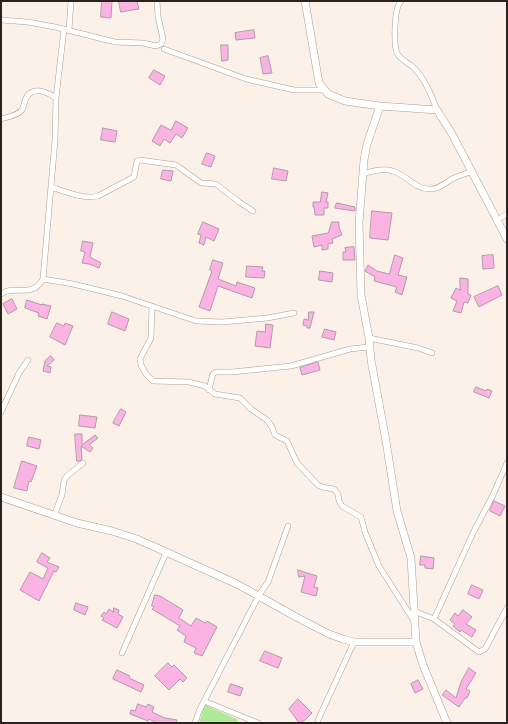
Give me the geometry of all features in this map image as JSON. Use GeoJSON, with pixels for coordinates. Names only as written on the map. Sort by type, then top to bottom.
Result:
{"type":"FeatureCollection","features":[{"type":"Feature","properties":{"kind":"street"},"geometry":{"type":"LineString","coordinates":[[1,294],[6,291],[31,289],[38,286],[43,279],[55,140],[56,98],[71,1]]}},
{"type":"Feature","properties":{"kind":"street"},"geometry":{"type":"LineString","coordinates":[[1,20],[28,22],[115,42],[159,45],[163,39],[158,16],[157,1]]}},
{"type":"Feature","properties":{"kind":"street"},"geometry":{"type":"LineString","coordinates":[[305,1],[319,83],[324,90],[335,98],[345,101],[380,106],[437,110]]}},
{"type":"Feature","properties":{"kind":"street"},"geometry":{"type":"LineString","coordinates":[[401,1],[397,7],[395,39],[396,51],[399,56],[413,67],[420,75],[429,89],[437,110],[452,134],[507,239]]}},
{"type":"Feature","properties":{"kind":"street"},"geometry":{"type":"LineString","coordinates":[[164,49],[246,79],[294,90],[324,90]]}},
{"type":"Feature","properties":{"kind":"street"},"geometry":{"type":"LineString","coordinates":[[1,119],[23,109],[26,99],[29,94],[33,92],[43,91],[56,98]]}},
{"type":"Feature","properties":{"kind":"street"},"geometry":{"type":"LineString","coordinates":[[380,106],[367,144],[364,160],[359,223],[360,282],[368,347],[386,441],[397,511],[411,558],[416,642],[423,665],[447,723]]}},
{"type":"Feature","properties":{"kind":"street"},"geometry":{"type":"LineString","coordinates":[[51,187],[93,198],[134,178],[137,161],[140,160],[176,166],[201,183],[216,184],[253,211]]}},
{"type":"Feature","properties":{"kind":"street"},"geometry":{"type":"LineString","coordinates":[[363,174],[372,171],[393,171],[420,187],[428,189],[439,188],[454,178],[472,171]]}},
{"type":"Feature","properties":{"kind":"street"},"geometry":{"type":"LineString","coordinates":[[497,220],[507,214]]}},
{"type":"Feature","properties":{"kind":"street"},"geometry":{"type":"LineString","coordinates":[[43,279],[73,284],[130,298],[188,320],[206,322],[267,318],[294,313]]}},
{"type":"Feature","properties":{"kind":"street"},"geometry":{"type":"LineString","coordinates":[[152,306],[151,338],[140,359],[146,374],[153,381],[190,382],[205,386],[216,394],[240,398],[251,409],[267,420],[272,427],[274,435],[287,441],[297,463],[318,485],[334,489],[338,494],[342,506],[361,517],[365,532],[379,566],[414,621]]}},
{"type":"Feature","properties":{"kind":"street"},"geometry":{"type":"LineString","coordinates":[[368,338],[418,348],[432,353]]}},
{"type":"Feature","properties":{"kind":"street"},"geometry":{"type":"LineString","coordinates":[[209,390],[213,374],[216,372],[232,372],[291,366],[350,349],[368,347]]}},
{"type":"Feature","properties":{"kind":"street"},"geometry":{"type":"LineString","coordinates":[[1,412],[19,373],[28,360]]}},
{"type":"Feature","properties":{"kind":"street"},"geometry":{"type":"LineString","coordinates":[[54,516],[62,495],[64,480],[83,463]]}},
{"type":"Feature","properties":{"kind":"street"},"geometry":{"type":"LineString","coordinates":[[434,619],[507,463]]}},
{"type":"Feature","properties":{"kind":"street"},"geometry":{"type":"LineString","coordinates":[[1,497],[54,516],[76,523],[116,532],[136,540],[237,584],[329,634],[354,642],[416,642]]}},
{"type":"Feature","properties":{"kind":"street"},"geometry":{"type":"LineString","coordinates":[[195,723],[204,701],[259,595],[268,582],[288,526]]}},
{"type":"Feature","properties":{"kind":"street"},"geometry":{"type":"LineString","coordinates":[[122,653],[166,553]]}},
{"type":"Feature","properties":{"kind":"street"},"geometry":{"type":"LineString","coordinates":[[414,611],[434,619],[479,652],[485,649],[507,608]]}},
{"type":"Feature","properties":{"kind":"street"},"geometry":{"type":"LineString","coordinates":[[318,720],[354,642]]}},
{"type":"Feature","properties":{"kind":"street"},"geometry":{"type":"LineString","coordinates":[[204,701],[258,723]]}},
{"type":"Feature","properties":{"kind":"green space"},"geometry":{"type":"Polygon","coordinates":[[[203,704],[237,719],[238,723],[199,723],[203,704]]]}},
{"type":"Feature","properties":{"kind":"building"},"geometry":{"type":"Polygon","coordinates":[[[102,1],[112,1],[111,18],[101,17],[102,1]]]}},
{"type":"Feature","properties":{"kind":"building"},"geometry":{"type":"Polygon","coordinates":[[[119,1],[137,1],[139,9],[121,12],[119,1]]]}},
{"type":"Feature","properties":{"kind":"building"},"geometry":{"type":"Polygon","coordinates":[[[254,30],[255,38],[236,40],[235,33],[254,30]]]}},
{"type":"Feature","properties":{"kind":"building"},"geometry":{"type":"Polygon","coordinates":[[[221,45],[228,45],[228,60],[222,61],[221,45]]]}},
{"type":"Feature","properties":{"kind":"building"},"geometry":{"type":"Polygon","coordinates":[[[268,56],[272,73],[263,74],[260,58],[268,56]]]}},
{"type":"Feature","properties":{"kind":"building"},"geometry":{"type":"Polygon","coordinates":[[[154,70],[165,76],[160,85],[149,78],[154,70]]]}},
{"type":"Feature","properties":{"kind":"building"},"geometry":{"type":"Polygon","coordinates":[[[176,121],[188,128],[182,138],[176,134],[170,143],[164,139],[160,146],[152,141],[161,125],[171,130],[176,121]]]}},
{"type":"Feature","properties":{"kind":"building"},"geometry":{"type":"Polygon","coordinates":[[[103,128],[117,131],[115,142],[101,140],[103,128]]]}},
{"type":"Feature","properties":{"kind":"building"},"geometry":{"type":"Polygon","coordinates":[[[207,153],[215,156],[211,167],[202,164],[207,153]]]}},
{"type":"Feature","properties":{"kind":"building"},"geometry":{"type":"Polygon","coordinates":[[[274,168],[288,171],[286,181],[272,179],[274,168]]]}},
{"type":"Feature","properties":{"kind":"building"},"geometry":{"type":"Polygon","coordinates":[[[163,170],[173,171],[171,181],[161,179],[163,170]]]}},
{"type":"Feature","properties":{"kind":"building"},"geometry":{"type":"Polygon","coordinates":[[[322,192],[328,193],[326,202],[328,202],[328,208],[324,208],[324,215],[315,215],[313,202],[320,202],[322,192]]]}},
{"type":"Feature","properties":{"kind":"building"},"geometry":{"type":"Polygon","coordinates":[[[337,203],[355,207],[355,211],[335,208],[337,203]]]}},
{"type":"Feature","properties":{"kind":"building"},"geometry":{"type":"Polygon","coordinates":[[[372,211],[392,213],[388,240],[370,238],[372,211]]]}},
{"type":"Feature","properties":{"kind":"building"},"geometry":{"type":"Polygon","coordinates":[[[203,222],[219,229],[214,241],[206,237],[204,245],[199,243],[201,235],[198,234],[203,222]]]}},
{"type":"Feature","properties":{"kind":"building"},"geometry":{"type":"Polygon","coordinates":[[[332,222],[339,222],[342,235],[332,239],[333,243],[328,244],[328,249],[322,250],[322,245],[314,247],[312,236],[328,233],[332,222]]]}},
{"type":"Feature","properties":{"kind":"building"},"geometry":{"type":"Polygon","coordinates":[[[83,241],[93,243],[90,257],[101,263],[99,268],[82,263],[85,252],[81,251],[83,241]]]}},
{"type":"Feature","properties":{"kind":"building"},"geometry":{"type":"Polygon","coordinates":[[[354,247],[355,260],[343,260],[343,252],[346,252],[345,248],[354,247]]]}},
{"type":"Feature","properties":{"kind":"building"},"geometry":{"type":"Polygon","coordinates":[[[395,255],[403,258],[398,275],[407,277],[402,295],[395,292],[397,287],[374,281],[375,277],[365,271],[368,265],[377,271],[389,274],[395,255]]]}},
{"type":"Feature","properties":{"kind":"building"},"geometry":{"type":"Polygon","coordinates":[[[493,255],[494,268],[483,269],[482,256],[493,255]]]}},
{"type":"Feature","properties":{"kind":"building"},"geometry":{"type":"Polygon","coordinates":[[[213,260],[223,263],[218,279],[236,286],[237,282],[255,288],[252,298],[218,286],[210,311],[199,307],[212,271],[210,270],[213,260]]]}},
{"type":"Feature","properties":{"kind":"building"},"geometry":{"type":"Polygon","coordinates":[[[247,266],[263,267],[262,271],[265,271],[264,278],[246,277],[247,266]]]}},
{"type":"Feature","properties":{"kind":"building"},"geometry":{"type":"Polygon","coordinates":[[[320,271],[333,273],[332,282],[319,280],[320,271]]]}},
{"type":"Feature","properties":{"kind":"building"},"geometry":{"type":"Polygon","coordinates":[[[460,278],[468,279],[468,294],[471,295],[468,303],[464,302],[461,313],[453,311],[457,301],[451,298],[456,288],[460,290],[460,278]]]}},
{"type":"Feature","properties":{"kind":"building"},"geometry":{"type":"Polygon","coordinates":[[[498,286],[502,295],[479,307],[474,297],[498,286]]]}},
{"type":"Feature","properties":{"kind":"building"},"geometry":{"type":"Polygon","coordinates":[[[12,299],[17,309],[8,314],[3,304],[12,299]]]}},
{"type":"Feature","properties":{"kind":"building"},"geometry":{"type":"Polygon","coordinates":[[[27,300],[42,305],[51,306],[47,319],[38,316],[39,313],[25,308],[27,300]]]}},
{"type":"Feature","properties":{"kind":"building"},"geometry":{"type":"Polygon","coordinates":[[[112,312],[129,319],[125,331],[108,324],[112,312]]]}},
{"type":"Feature","properties":{"kind":"building"},"geometry":{"type":"Polygon","coordinates":[[[309,312],[314,312],[310,328],[307,328],[307,326],[303,325],[304,319],[308,320],[309,312]]]}},
{"type":"Feature","properties":{"kind":"building"},"geometry":{"type":"Polygon","coordinates":[[[57,323],[64,326],[65,323],[73,326],[65,345],[50,337],[57,323]]]}},
{"type":"Feature","properties":{"kind":"building"},"geometry":{"type":"Polygon","coordinates":[[[266,324],[273,325],[270,348],[255,346],[257,331],[265,332],[266,324]]]}},
{"type":"Feature","properties":{"kind":"building"},"geometry":{"type":"Polygon","coordinates":[[[325,329],[336,332],[334,340],[322,337],[325,329]]]}},
{"type":"Feature","properties":{"kind":"building"},"geometry":{"type":"Polygon","coordinates":[[[51,356],[54,360],[47,366],[51,367],[50,373],[43,371],[45,361],[51,356]]]}},
{"type":"Feature","properties":{"kind":"building"},"geometry":{"type":"Polygon","coordinates":[[[318,362],[320,370],[302,375],[300,368],[318,362]]]}},
{"type":"Feature","properties":{"kind":"building"},"geometry":{"type":"Polygon","coordinates":[[[476,387],[486,391],[487,389],[492,391],[489,398],[474,392],[476,387]]]}},
{"type":"Feature","properties":{"kind":"building"},"geometry":{"type":"Polygon","coordinates":[[[121,409],[126,412],[119,426],[113,423],[121,409]]]}},
{"type":"Feature","properties":{"kind":"building"},"geometry":{"type":"Polygon","coordinates":[[[80,415],[97,417],[95,428],[79,426],[80,415]]]}},
{"type":"Feature","properties":{"kind":"building"},"geometry":{"type":"Polygon","coordinates":[[[75,434],[82,434],[82,445],[95,435],[98,438],[89,445],[93,448],[90,452],[81,446],[82,459],[80,461],[77,461],[75,434]]]}},
{"type":"Feature","properties":{"kind":"building"},"geometry":{"type":"Polygon","coordinates":[[[29,437],[41,440],[39,449],[27,446],[29,437]]]}},
{"type":"Feature","properties":{"kind":"building"},"geometry":{"type":"Polygon","coordinates":[[[22,461],[37,466],[31,482],[29,481],[27,491],[14,488],[22,461]]]}},
{"type":"Feature","properties":{"kind":"building"},"geometry":{"type":"Polygon","coordinates":[[[494,501],[505,506],[500,516],[490,511],[494,501]]]}},
{"type":"Feature","properties":{"kind":"building"},"geometry":{"type":"Polygon","coordinates":[[[42,553],[50,558],[47,562],[59,567],[56,572],[54,571],[39,601],[20,590],[30,572],[43,579],[48,568],[37,562],[42,553]]]}},
{"type":"Feature","properties":{"kind":"building"},"geometry":{"type":"Polygon","coordinates":[[[421,556],[434,558],[433,569],[425,568],[425,565],[420,565],[421,556]]]}},
{"type":"Feature","properties":{"kind":"building"},"geometry":{"type":"Polygon","coordinates":[[[298,570],[317,576],[314,587],[318,588],[316,596],[301,592],[305,576],[299,577],[298,570]]]}},
{"type":"Feature","properties":{"kind":"building"},"geometry":{"type":"Polygon","coordinates":[[[472,585],[483,590],[479,599],[468,594],[472,585]]]}},
{"type":"Feature","properties":{"kind":"building"},"geometry":{"type":"Polygon","coordinates":[[[155,595],[160,596],[183,610],[179,618],[191,626],[196,618],[205,623],[207,621],[217,627],[202,656],[194,653],[196,648],[184,642],[186,636],[177,630],[180,626],[152,609],[154,607],[152,606],[155,595]]]}},
{"type":"Feature","properties":{"kind":"building"},"geometry":{"type":"Polygon","coordinates":[[[76,603],[88,607],[85,615],[74,610],[76,603]]]}},
{"type":"Feature","properties":{"kind":"building"},"geometry":{"type":"Polygon","coordinates":[[[114,608],[119,610],[118,614],[123,617],[117,628],[102,620],[104,618],[101,616],[104,612],[106,614],[109,609],[113,612],[114,608]]]}},
{"type":"Feature","properties":{"kind":"building"},"geometry":{"type":"Polygon","coordinates":[[[463,610],[472,617],[466,624],[476,630],[472,637],[461,630],[460,632],[453,626],[455,624],[450,620],[455,613],[458,616],[463,610]]]}},
{"type":"Feature","properties":{"kind":"building"},"geometry":{"type":"Polygon","coordinates":[[[265,651],[282,658],[278,668],[260,661],[265,651]]]}},
{"type":"Feature","properties":{"kind":"building"},"geometry":{"type":"Polygon","coordinates":[[[168,663],[172,667],[174,665],[187,678],[183,682],[180,679],[169,690],[155,676],[168,663]]]}},
{"type":"Feature","properties":{"kind":"building"},"geometry":{"type":"Polygon","coordinates":[[[469,668],[476,673],[466,689],[470,691],[467,698],[465,698],[459,707],[442,695],[446,690],[456,698],[461,682],[469,668]]]}},
{"type":"Feature","properties":{"kind":"building"},"geometry":{"type":"Polygon","coordinates":[[[117,670],[144,685],[141,692],[113,679],[117,670]]]}},
{"type":"Feature","properties":{"kind":"building"},"geometry":{"type":"Polygon","coordinates":[[[418,680],[423,689],[415,693],[411,684],[418,680]]]}},
{"type":"Feature","properties":{"kind":"building"},"geometry":{"type":"Polygon","coordinates":[[[231,684],[243,688],[240,696],[228,692],[231,684]]]}},
{"type":"Feature","properties":{"kind":"building"},"geometry":{"type":"Polygon","coordinates":[[[298,699],[312,713],[305,720],[299,723],[289,709],[298,699]]]}},
{"type":"Feature","properties":{"kind":"building"},"geometry":{"type":"Polygon","coordinates":[[[138,704],[146,707],[148,704],[154,707],[152,712],[165,718],[177,720],[176,723],[157,723],[149,719],[148,721],[130,714],[131,710],[135,711],[138,704]]]}}]}
